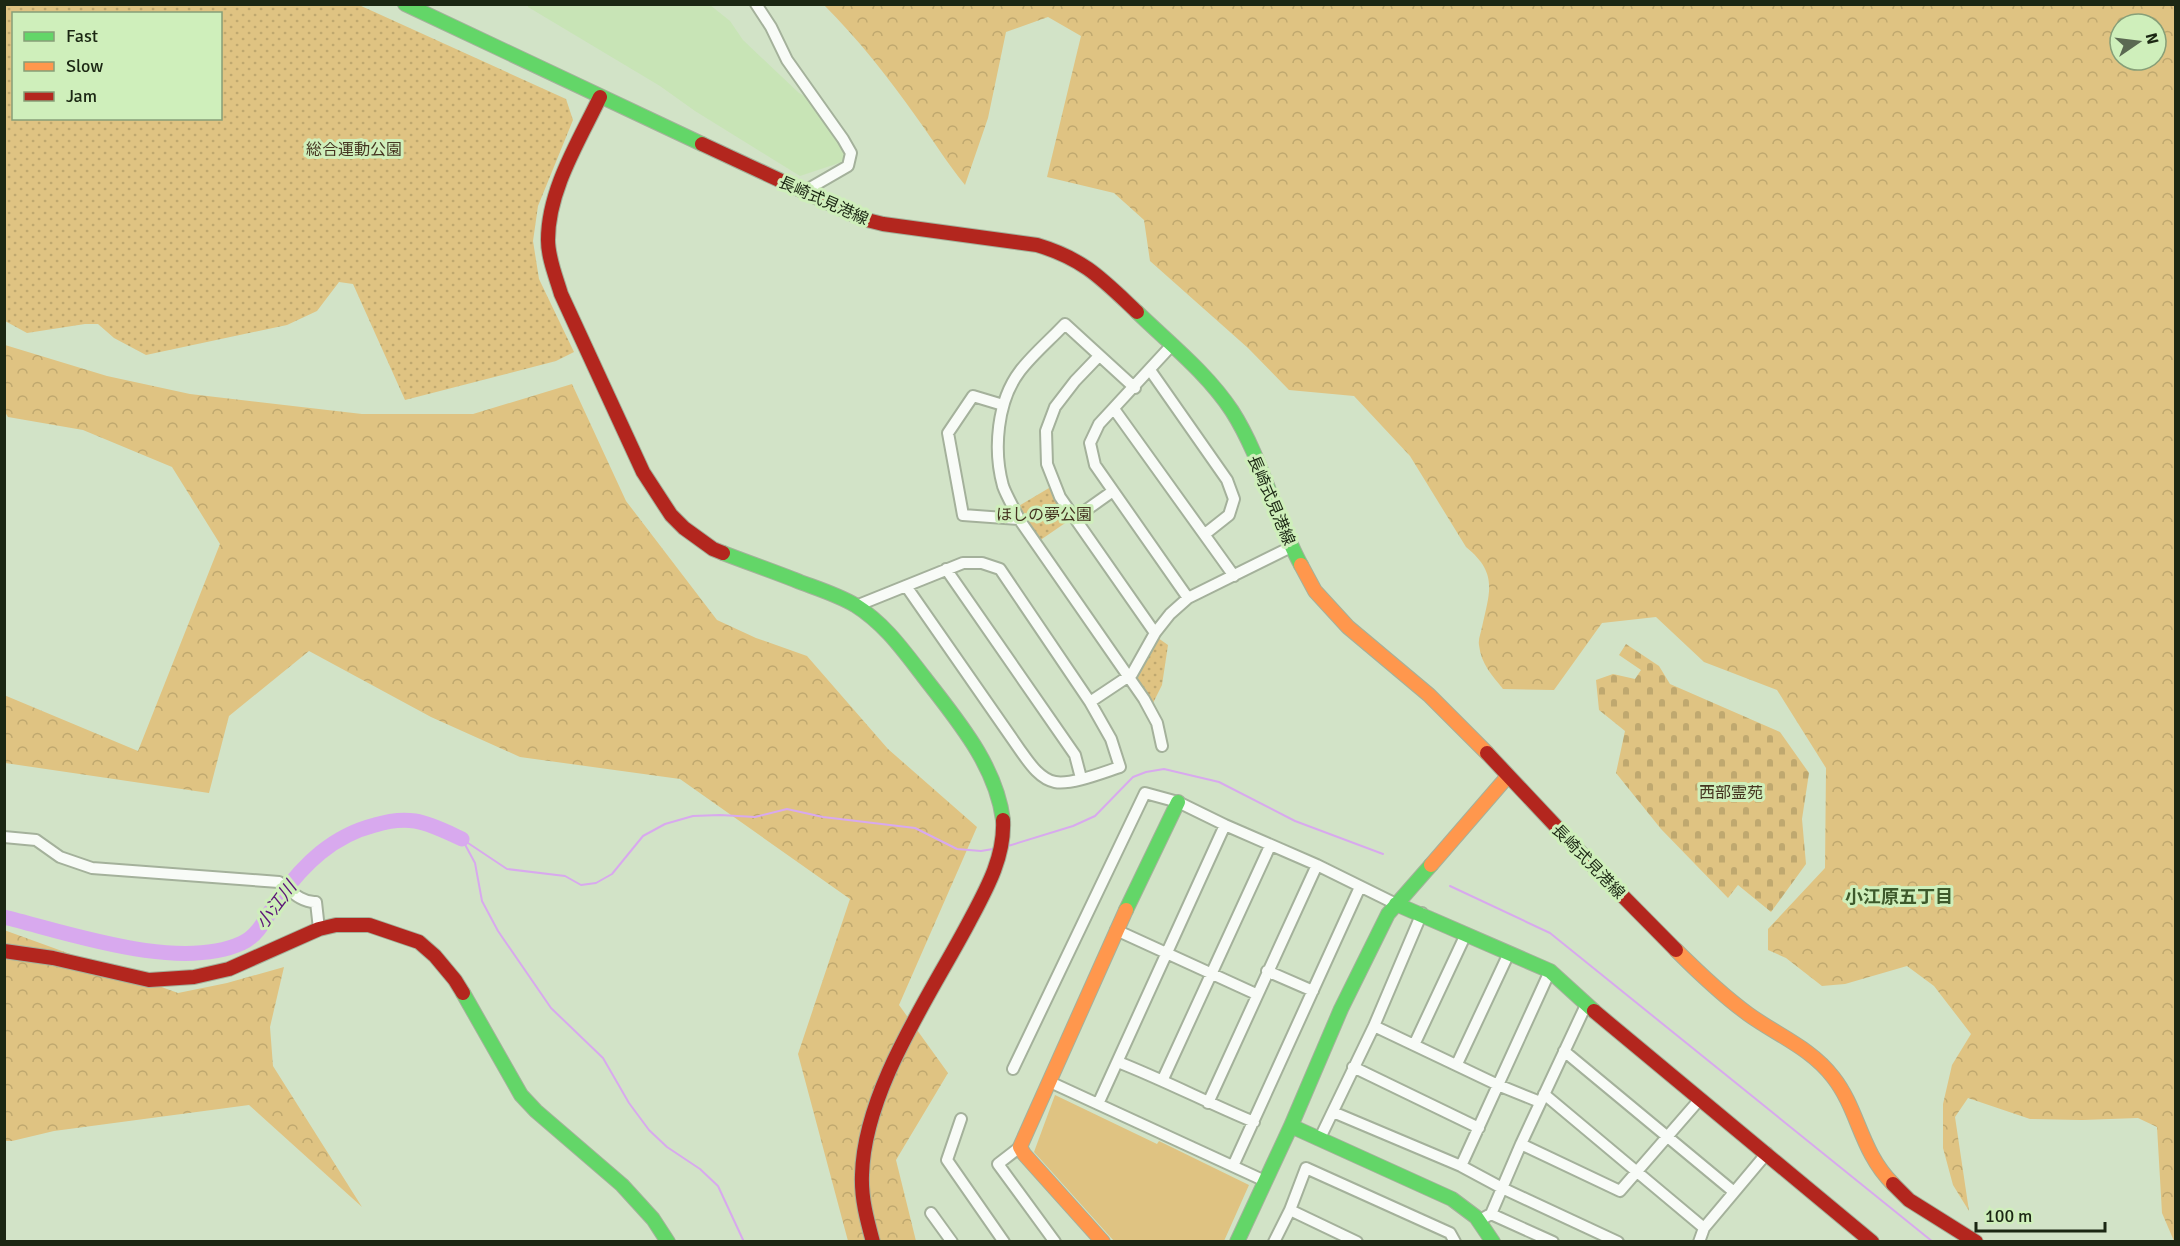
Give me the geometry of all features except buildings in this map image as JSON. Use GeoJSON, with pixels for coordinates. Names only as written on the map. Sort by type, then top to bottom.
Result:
{"type":"FeatureCollection","features":[{"type":"Feature","properties":{"kind":"street","name":"長崎式見港線"},"geometry":{"type":"LineString","coordinates":[[405,4],[862,219],[883,224],[1037,245],[1060,252],[1086,266],[1209,381],[1232,411],[1252,450],[1291,547],[1316,591],[1348,627],[1429,695],[1468,732],[1599,872],[1693,967],[1750,1015],[1809,1053],[1833,1077],[1848,1102],[1865,1145],[1883,1174],[1909,1200],[1976,1242]]}},
{"type":"Feature","properties":{"kind":"street"},"geometry":{"type":"LineString","coordinates":[[756,4],[771,27],[787,60],[851,153],[848,166],[803,192]]}},
{"type":"Feature","properties":{"kind":"street"},"geometry":{"type":"LineString","coordinates":[[600,97],[562,178],[551,211],[548,241],[561,294],[643,472],[671,515],[684,528],[713,549],[820,589],[856,606],[893,636],[985,765],[994,787],[1003,822],[993,877],[885,1078],[867,1126],[861,1173],[866,1215],[873,1242]]}},
{"type":"Feature","properties":{"kind":"street"},"geometry":{"type":"LineString","coordinates":[[1135,388],[1065,324],[1019,372],[1003,405],[998,431],[998,458],[1004,487],[1019,519],[1128,676],[1157,723],[1162,746]]}},
{"type":"Feature","properties":{"kind":"street"},"geometry":{"type":"LineString","coordinates":[[1171,346],[1135,388],[1099,424],[1090,443],[1095,465],[1188,598]]}},
{"type":"Feature","properties":{"kind":"street"},"geometry":{"type":"LineString","coordinates":[[1099,356],[1075,381],[1055,407],[1046,430],[1047,464],[1060,497],[1155,633]]}},
{"type":"Feature","properties":{"kind":"street"},"geometry":{"type":"LineString","coordinates":[[1150,370],[1227,480],[1234,499],[1229,515],[1205,534]]}},
{"type":"Feature","properties":{"kind":"street"},"geometry":{"type":"LineString","coordinates":[[1003,405],[973,396],[948,433],[963,516],[1019,519]]}},
{"type":"Feature","properties":{"kind":"street"},"geometry":{"type":"LineString","coordinates":[[1114,409],[1234,576]]}},
{"type":"Feature","properties":{"kind":"street"},"geometry":{"type":"LineString","coordinates":[[1075,518],[1113,491]]}},
{"type":"Feature","properties":{"kind":"street"},"geometry":{"type":"LineString","coordinates":[[1090,702],[1132,674],[1155,633],[1170,614],[1188,598],[1291,547]]}},
{"type":"Feature","properties":{"kind":"street"},"geometry":{"type":"LineString","coordinates":[[856,606],[963,563],[982,563],[1000,569],[1090,702],[1111,739],[1120,767],[1081,778],[1054,782],[1044,777],[1031,766],[906,586]]}},
{"type":"Feature","properties":{"kind":"street"},"geometry":{"type":"LineString","coordinates":[[946,569],[1075,755],[1081,778]]}},
{"type":"Feature","properties":{"kind":"street"},"geometry":{"type":"LineString","coordinates":[[1237,1242],[1291,1126],[1341,1009],[1388,914],[1508,776]]}},
{"type":"Feature","properties":{"kind":"street"},"geometry":{"type":"LineString","coordinates":[[1013,1069],[1145,793],[1178,802],[1270,846],[1317,865],[1396,904],[1550,971],[1586,1005],[1872,1242]]}},
{"type":"Feature","properties":{"kind":"street"},"geometry":{"type":"LineString","coordinates":[[1055,1242],[998,1164],[1020,1147],[1116,930],[1178,802]]}},
{"type":"Feature","properties":{"kind":"street"},"geometry":{"type":"LineString","coordinates":[[1098,1104],[1225,825]]}},
{"type":"Feature","properties":{"kind":"street"},"geometry":{"type":"LineString","coordinates":[[4,837],[36,840],[60,857],[92,868],[283,885],[301,899],[310,903],[316,902],[319,929]]}},
{"type":"Feature","properties":{"kind":"street"},"geometry":{"type":"LineString","coordinates":[[1163,1079],[1270,846]]}},
{"type":"Feature","properties":{"kind":"street"},"geometry":{"type":"LineString","coordinates":[[1208,1103],[1317,865]]}},
{"type":"Feature","properties":{"kind":"street"},"geometry":{"type":"LineString","coordinates":[[1233,1166],[1360,887]]}},
{"type":"Feature","properties":{"kind":"street"},"geometry":{"type":"LineString","coordinates":[[1320,1138],[1374,1026],[1422,914]]}},
{"type":"Feature","properties":{"kind":"street"},"geometry":{"type":"LineString","coordinates":[[4,951],[52,958],[149,980],[194,977],[230,969],[319,929],[336,925],[369,925],[406,936],[418,942],[435,956],[455,980],[521,1095],[536,1111],[622,1185],[652,1219],[668,1242]]}},
{"type":"Feature","properties":{"kind":"street"},"geometry":{"type":"LineString","coordinates":[[1116,930],[1256,994]]}},
{"type":"Feature","properties":{"kind":"street"},"geometry":{"type":"LineString","coordinates":[[1414,1045],[1466,934]]}},
{"type":"Feature","properties":{"kind":"street"},"geometry":{"type":"LineString","coordinates":[[1457,1064],[1509,953]]}},
{"type":"Feature","properties":{"kind":"street"},"geometry":{"type":"LineString","coordinates":[[1267,971],[1313,992]]}},
{"type":"Feature","properties":{"kind":"street"},"geometry":{"type":"LineString","coordinates":[[1461,1166],[1550,971]]}},
{"type":"Feature","properties":{"kind":"street"},"geometry":{"type":"LineString","coordinates":[[1493,1242],[1485,1217],[1502,1188],[1586,1005]]}},
{"type":"Feature","properties":{"kind":"street"},"geometry":{"type":"LineString","coordinates":[[1374,1026],[1498,1085],[1542,1098],[1704,1228]]}},
{"type":"Feature","properties":{"kind":"street"},"geometry":{"type":"LineString","coordinates":[[1564,1051],[1734,1192]]}},
{"type":"Feature","properties":{"kind":"street"},"geometry":{"type":"LineString","coordinates":[[1118,1062],[1163,1079],[1208,1103],[1254,1122]]}},
{"type":"Feature","properties":{"kind":"street"},"geometry":{"type":"LineString","coordinates":[[1353,1067],[1479,1128]]}},
{"type":"Feature","properties":{"kind":"street"},"geometry":{"type":"LineString","coordinates":[[1050,1082],[1265,1181]]}},
{"type":"Feature","properties":{"kind":"street"},"geometry":{"type":"LineString","coordinates":[[1521,1144],[1620,1191],[1700,1099]]}},
{"type":"Feature","properties":{"kind":"street"},"geometry":{"type":"LineString","coordinates":[[1333,1112],[1461,1166],[1502,1188],[1618,1242]]}},
{"type":"Feature","properties":{"kind":"street"},"geometry":{"type":"LineString","coordinates":[[961,1119],[946,1160],[1004,1242]]}},
{"type":"Feature","properties":{"kind":"street"},"geometry":{"type":"LineString","coordinates":[[1291,1126],[1452,1199],[1485,1217],[1553,1242]]}},
{"type":"Feature","properties":{"kind":"street"},"geometry":{"type":"LineString","coordinates":[[1020,1147],[1103,1242]]}},
{"type":"Feature","properties":{"kind":"street"},"geometry":{"type":"LineString","coordinates":[[1699,1242],[1704,1228],[1767,1153]]}},
{"type":"Feature","properties":{"kind":"street"},"geometry":{"type":"LineString","coordinates":[[1274,1242],[1290,1210],[1306,1168],[1450,1233],[1455,1242]]}},
{"type":"Feature","properties":{"kind":"street"},"geometry":{"type":"LineString","coordinates":[[1290,1210],[1357,1242]]}},
{"type":"Feature","properties":{"kind":"street"},"geometry":{"type":"LineString","coordinates":[[931,1213],[952,1242]]}},
{"type":"Feature","properties":{"kind":"shaded area"},"geometry":{"type":"Polygon","coordinates":[[[528,5],[710,5],[730,21],[743,40],[799,93],[812,100],[845,153],[842,162],[800,176],[528,5]]]}},
{"type":"Feature","properties":{"kind":"green space","name":"総合運動公園"},"geometry":{"type":"Polygon","coordinates":[[[4,5],[359,5],[566,99],[573,120],[538,206],[533,241],[539,279],[574,352],[556,361],[405,400],[353,284],[339,282],[317,311],[287,325],[146,355],[114,338],[98,324],[27,333],[5,321],[4,5]]]}},
{"type":"Feature","properties":{"kind":"green space"},"geometry":{"type":"Polygon","coordinates":[[[824,5],[2175,5],[2175,1241],[2162,1213],[2157,1127],[2138,1118],[2030,1119],[1968,1098],[1955,1117],[1969,1211],[1953,1185],[1943,1148],[1943,1104],[1952,1065],[1971,1034],[1934,986],[1907,966],[1845,984],[1822,986],[1786,958],[1768,950],[1768,929],[1825,868],[1826,768],[1777,690],[1704,662],[1656,617],[1602,623],[1554,690],[1503,689],[1485,664],[1479,645],[1489,593],[1487,574],[1476,556],[1466,547],[1410,456],[1354,396],[1289,390],[1248,348],[1150,261],[1144,220],[1114,193],[1047,177],[1081,36],[1048,17],[1006,32],[988,118],[965,185],[861,45],[824,5]]]}},
{"type":"Feature","properties":{"kind":"green space"},"geometry":{"type":"Polygon","coordinates":[[[5,345],[107,376],[190,394],[362,414],[473,414],[572,384],[626,501],[717,620],[756,638],[807,656],[888,749],[977,827],[899,1005],[948,1073],[896,1160],[916,1241],[848,1241],[798,1054],[850,899],[680,779],[520,757],[431,717],[309,651],[229,716],[209,793],[5,763],[4,695],[138,751],[220,544],[172,467],[83,430],[8,417],[5,412],[5,345]]]}},
{"type":"Feature","properties":{"kind":"green space","name":"ほしの夢公園"},"geometry":{"type":"Polygon","coordinates":[[[1049,488],[1071,519],[1039,541],[1017,507],[1049,488]]]}},
{"type":"Feature","properties":{"kind":"green space"},"geometry":{"type":"Polygon","coordinates":[[[1158,638],[1168,645],[1162,685],[1152,705],[1135,677],[1158,638]]]}},
{"type":"Feature","properties":{"kind":"green space","name":"西部霊苑"},"geometry":{"type":"Polygon","coordinates":[[[1626,644],[1659,666],[1670,684],[1780,732],[1809,773],[1802,819],[1806,864],[1771,912],[1738,885],[1728,898],[1661,829],[1616,773],[1625,731],[1599,710],[1596,680],[1613,674],[1635,679],[1641,670],[1619,655],[1626,644]]]}},
{"type":"Feature","properties":{"kind":"green space"},"geometry":{"type":"Polygon","coordinates":[[[4,930],[178,993],[227,983],[284,967],[270,1027],[273,1066],[362,1207],[249,1105],[54,1131],[5,1141],[4,930]]]}},
{"type":"Feature","properties":{"kind":"green space"},"geometry":{"type":"Polygon","coordinates":[[[1055,1095],[1157,1144],[1159,1141],[1249,1185],[1224,1241],[1114,1241],[1034,1152],[1055,1095]]]}},
{"type":"Feature","properties":{"kind":"waterway"},"geometry":{"type":"LineString","coordinates":[[1008,846],[1073,826],[1095,816],[1133,777],[1164,769],[1219,782],[1295,821],[1383,854]]}},
{"type":"Feature","properties":{"kind":"waterway"},"geometry":{"type":"LineString","coordinates":[[462,839],[507,869],[565,876],[581,885],[596,883],[612,874],[643,836],[665,824],[693,816],[755,817],[787,809],[823,817],[915,828],[957,849],[981,851],[993,849]]}},
{"type":"Feature","properties":{"kind":"waterway","name":"小江川"},"geometry":{"type":"LineString","coordinates":[[4,917],[124,947],[156,952],[216,951],[242,943],[254,935],[298,874],[320,853],[345,836],[380,824],[405,820],[427,824],[462,839]]}},
{"type":"Feature","properties":{"kind":"waterway"},"geometry":{"type":"LineString","coordinates":[[462,839],[475,863],[482,901],[498,931],[551,1008],[603,1058],[629,1103],[649,1130],[667,1147],[700,1169],[718,1186],[744,1242]]}},
{"type":"Feature","properties":{"kind":"waterway"},"geometry":{"type":"LineString","coordinates":[[1450,886],[1550,933],[1933,1242]]}},
{"type":"Feature","properties":{"kind":"traffic: fast"},"geometry":{"type":"LineString","coordinates":[[405,4],[702,144]]}},
{"type":"Feature","properties":{"kind":"traffic: fast"},"geometry":{"type":"LineString","coordinates":[[1137,312],[1199,371],[1232,411],[1252,448],[1301,565]]}},
{"type":"Feature","properties":{"kind":"traffic: fast"},"geometry":{"type":"LineString","coordinates":[[723,553],[842,598],[866,612],[884,629],[937,693],[973,744],[992,780],[1003,820]]}},
{"type":"Feature","properties":{"kind":"traffic: fast"},"geometry":{"type":"LineString","coordinates":[[1126,910],[1178,802]]}},
{"type":"Feature","properties":{"kind":"traffic: fast"},"geometry":{"type":"LineString","coordinates":[[1237,1242],[1291,1126],[1341,1009],[1388,914],[1431,865]]}},
{"type":"Feature","properties":{"kind":"traffic: fast"},"geometry":{"type":"LineString","coordinates":[[1396,904],[1550,971],[1594,1011]]}},
{"type":"Feature","properties":{"kind":"traffic: fast"},"geometry":{"type":"LineString","coordinates":[[463,993],[521,1095],[536,1111],[622,1185],[653,1219],[668,1242]]}},
{"type":"Feature","properties":{"kind":"traffic: fast"},"geometry":{"type":"LineString","coordinates":[[1291,1126],[1452,1199],[1476,1217],[1493,1242]]}},
{"type":"Feature","properties":{"kind":"traffic: slow"},"geometry":{"type":"LineString","coordinates":[[1301,565],[1315,591],[1348,627],[1429,695],[1487,753]]}},
{"type":"Feature","properties":{"kind":"traffic: slow"},"geometry":{"type":"LineString","coordinates":[[1431,865],[1508,776]]}},
{"type":"Feature","properties":{"kind":"traffic: slow"},"geometry":{"type":"LineString","coordinates":[[1103,1242],[1020,1147],[1126,910]]}},
{"type":"Feature","properties":{"kind":"traffic: slow"},"geometry":{"type":"LineString","coordinates":[[1676,950],[1738,1007],[1804,1050],[1824,1067],[1842,1090],[1873,1158],[1893,1184]]}},
{"type":"Feature","properties":{"kind":"traffic: jam"},"geometry":{"type":"LineString","coordinates":[[600,97],[559,184],[549,221],[549,254],[561,294],[643,472],[671,515],[684,528],[713,549],[723,553]]}},
{"type":"Feature","properties":{"kind":"traffic: jam"},"geometry":{"type":"LineString","coordinates":[[702,144],[863,219],[883,224],[1037,245],[1053,251],[1092,271],[1137,312]]}},
{"type":"Feature","properties":{"kind":"traffic: jam"},"geometry":{"type":"LineString","coordinates":[[1487,753],[1676,950]]}},
{"type":"Feature","properties":{"kind":"traffic: jam"},"geometry":{"type":"LineString","coordinates":[[873,1242],[863,1201],[862,1175],[866,1143],[874,1110],[886,1077],[902,1044],[988,885],[998,860],[1003,820]]}},
{"type":"Feature","properties":{"kind":"traffic: jam"},"geometry":{"type":"LineString","coordinates":[[4,951],[53,958],[149,980],[194,977],[229,969],[319,929],[336,925],[369,925],[419,942],[435,956],[463,993]]}},
{"type":"Feature","properties":{"kind":"traffic: jam"},"geometry":{"type":"LineString","coordinates":[[1594,1011],[1872,1242]]}},
{"type":"Feature","properties":{"kind":"traffic: jam"},"geometry":{"type":"LineString","coordinates":[[1893,1184],[1909,1200],[1976,1242]]}},
{"type":"Feature","properties":{"kind":"district","name":"小江原五丁目"},"geometry":{"type":"Point","coordinates":[1899,897]}}]}
